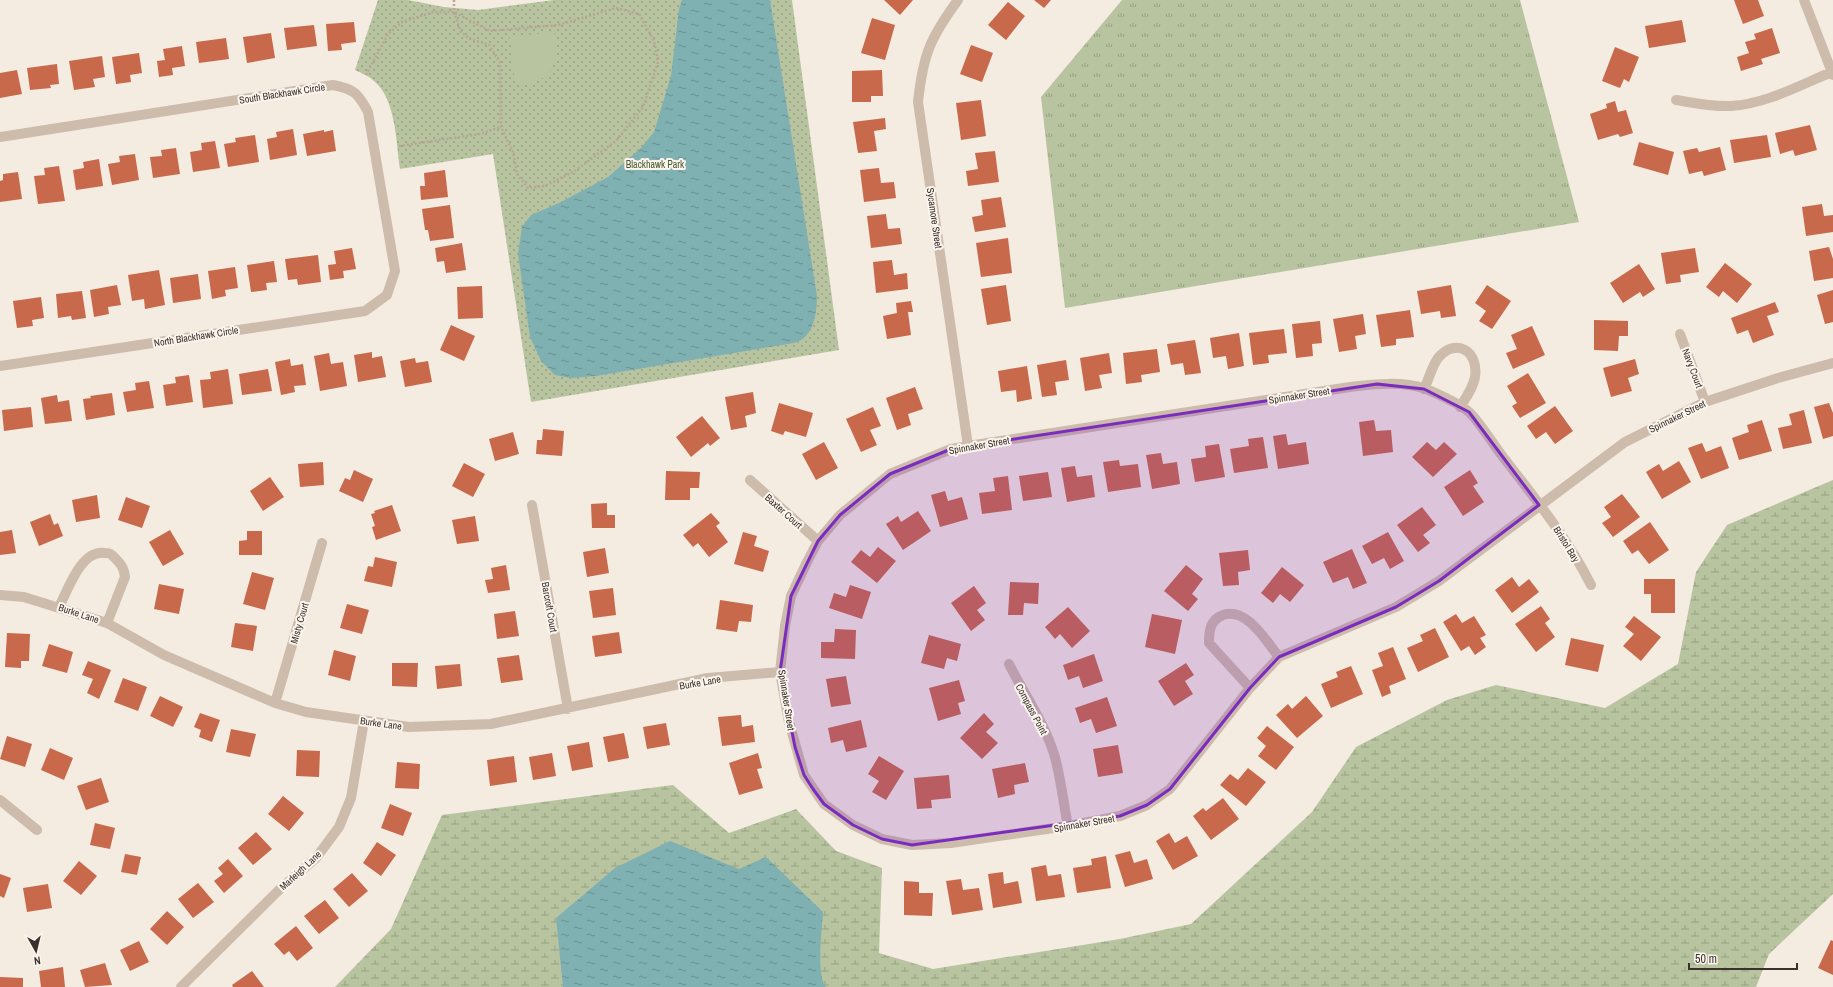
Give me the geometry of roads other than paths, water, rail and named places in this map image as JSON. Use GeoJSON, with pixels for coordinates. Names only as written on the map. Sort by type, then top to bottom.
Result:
{"type":"FeatureCollection","features":[{"type":"Feature","properties":{"kind":"street","name":"Sycamore Street"},"geometry":{"type":"LineString","coordinates":[[958,0],[942,21],[928,48],[921,73],[918,102],[968,446]]}},
{"type":"Feature","properties":{"kind":"street"},"geometry":{"type":"LineString","coordinates":[[1676,100],[1716,106],[1732,106],[1753,102],[1772,96],[1832,73],[1804,0]]}},
{"type":"Feature","properties":{"kind":"street","name":"South Blackhawk Circle"},"geometry":{"type":"LineString","coordinates":[[0,137],[333,85],[349,88],[359,96],[368,112],[395,271],[387,296]]}},
{"type":"Feature","properties":{"kind":"street","name":"North Blackhawk Circle"},"geometry":{"type":"LineString","coordinates":[[0,366],[365,310],[387,296]]}},
{"type":"Feature","properties":{"kind":"street","name":"Navy Court"},"geometry":{"type":"LineString","coordinates":[[1680,334],[1705,402]]}},
{"type":"Feature","properties":{"kind":"street"},"geometry":{"type":"LineString","coordinates":[[1424,389],[1434,365],[1445,351],[1452,348],[1466,350],[1472,354],[1475,361],[1475,378],[1460,407]]}},
{"type":"Feature","properties":{"kind":"street","name":"Spinnaker Street"},"geometry":{"type":"LineString","coordinates":[[1539,505],[1469,412],[1424,389],[1405,385],[1377,384],[1350,387],[951,449],[890,474],[840,516],[818,541],[791,596],[780,672],[789,722],[804,775],[824,804],[853,825],[882,839],[912,845],[951,842],[1068,826],[1120,816],[1147,805],[1170,789],[1250,688],[1279,657],[1396,606],[1439,581],[1625,442],[1705,402],[1778,378],[1833,363]]}},
{"type":"Feature","properties":{"kind":"street","name":"Baxter Court"},"geometry":{"type":"LineString","coordinates":[[750,480],[818,541]]}},
{"type":"Feature","properties":{"kind":"street","name":"Barcroft Court"},"geometry":{"type":"LineString","coordinates":[[532,505],[568,709]]}},
{"type":"Feature","properties":{"kind":"street","name":"Bristol Bay"},"geometry":{"type":"LineString","coordinates":[[1539,505],[1555,524],[1576,556],[1591,586]]}},
{"type":"Feature","properties":{"kind":"street","name":"Misty Court"},"geometry":{"type":"LineString","coordinates":[[276,703],[322,543]]}},
{"type":"Feature","properties":{"kind":"street"},"geometry":{"type":"LineString","coordinates":[[60,607],[78,570],[88,558],[98,552],[111,554],[124,570],[125,577],[107,623]]}},
{"type":"Feature","properties":{"kind":"street","name":"Burke Lane"},"geometry":{"type":"LineString","coordinates":[[0,595],[24,597],[60,607],[107,623],[164,655],[276,703],[306,712],[409,727],[491,724],[568,709],[708,678],[780,672]]}},
{"type":"Feature","properties":{"kind":"street"},"geometry":{"type":"LineString","coordinates":[[1250,688],[1209,643],[1209,627],[1218,617],[1231,613],[1241,616],[1263,637],[1279,657]]}},
{"type":"Feature","properties":{"kind":"street","name":"Compass Point"},"geometry":{"type":"LineString","coordinates":[[1009,664],[1024,694],[1042,724],[1054,754],[1068,826]]}},
{"type":"Feature","properties":{"kind":"street","name":"Marleigh Lane"},"geometry":{"type":"LineString","coordinates":[[180,987],[279,890],[316,858],[340,827],[351,798],[364,721]]}},
{"type":"Feature","properties":{"kind":"street"},"geometry":{"type":"LineString","coordinates":[[0,800],[37,830]]}},
{"type":"Feature","properties":{"kind":"water"},"geometry":{"type":"Polygon","coordinates":[[[682,0],[770,0],[817,296],[816,312],[813,323],[805,337],[794,343],[596,376],[571,378],[555,375],[541,361],[530,337],[518,254],[522,227],[531,215],[559,203],[608,177],[642,147],[654,132],[671,76],[679,9],[682,0]]]}},
{"type":"Feature","properties":{"kind":"water"},"geometry":{"type":"Polygon","coordinates":[[[670,841],[739,869],[766,857],[823,912],[820,963],[823,982],[826,987],[563,987],[556,918],[615,868],[670,841]]]}},
{"type":"Feature","properties":{"kind":"park label","name":"Blackhawk Park"},"geometry":{"type":"Point","coordinates":[655,164]}}]}
